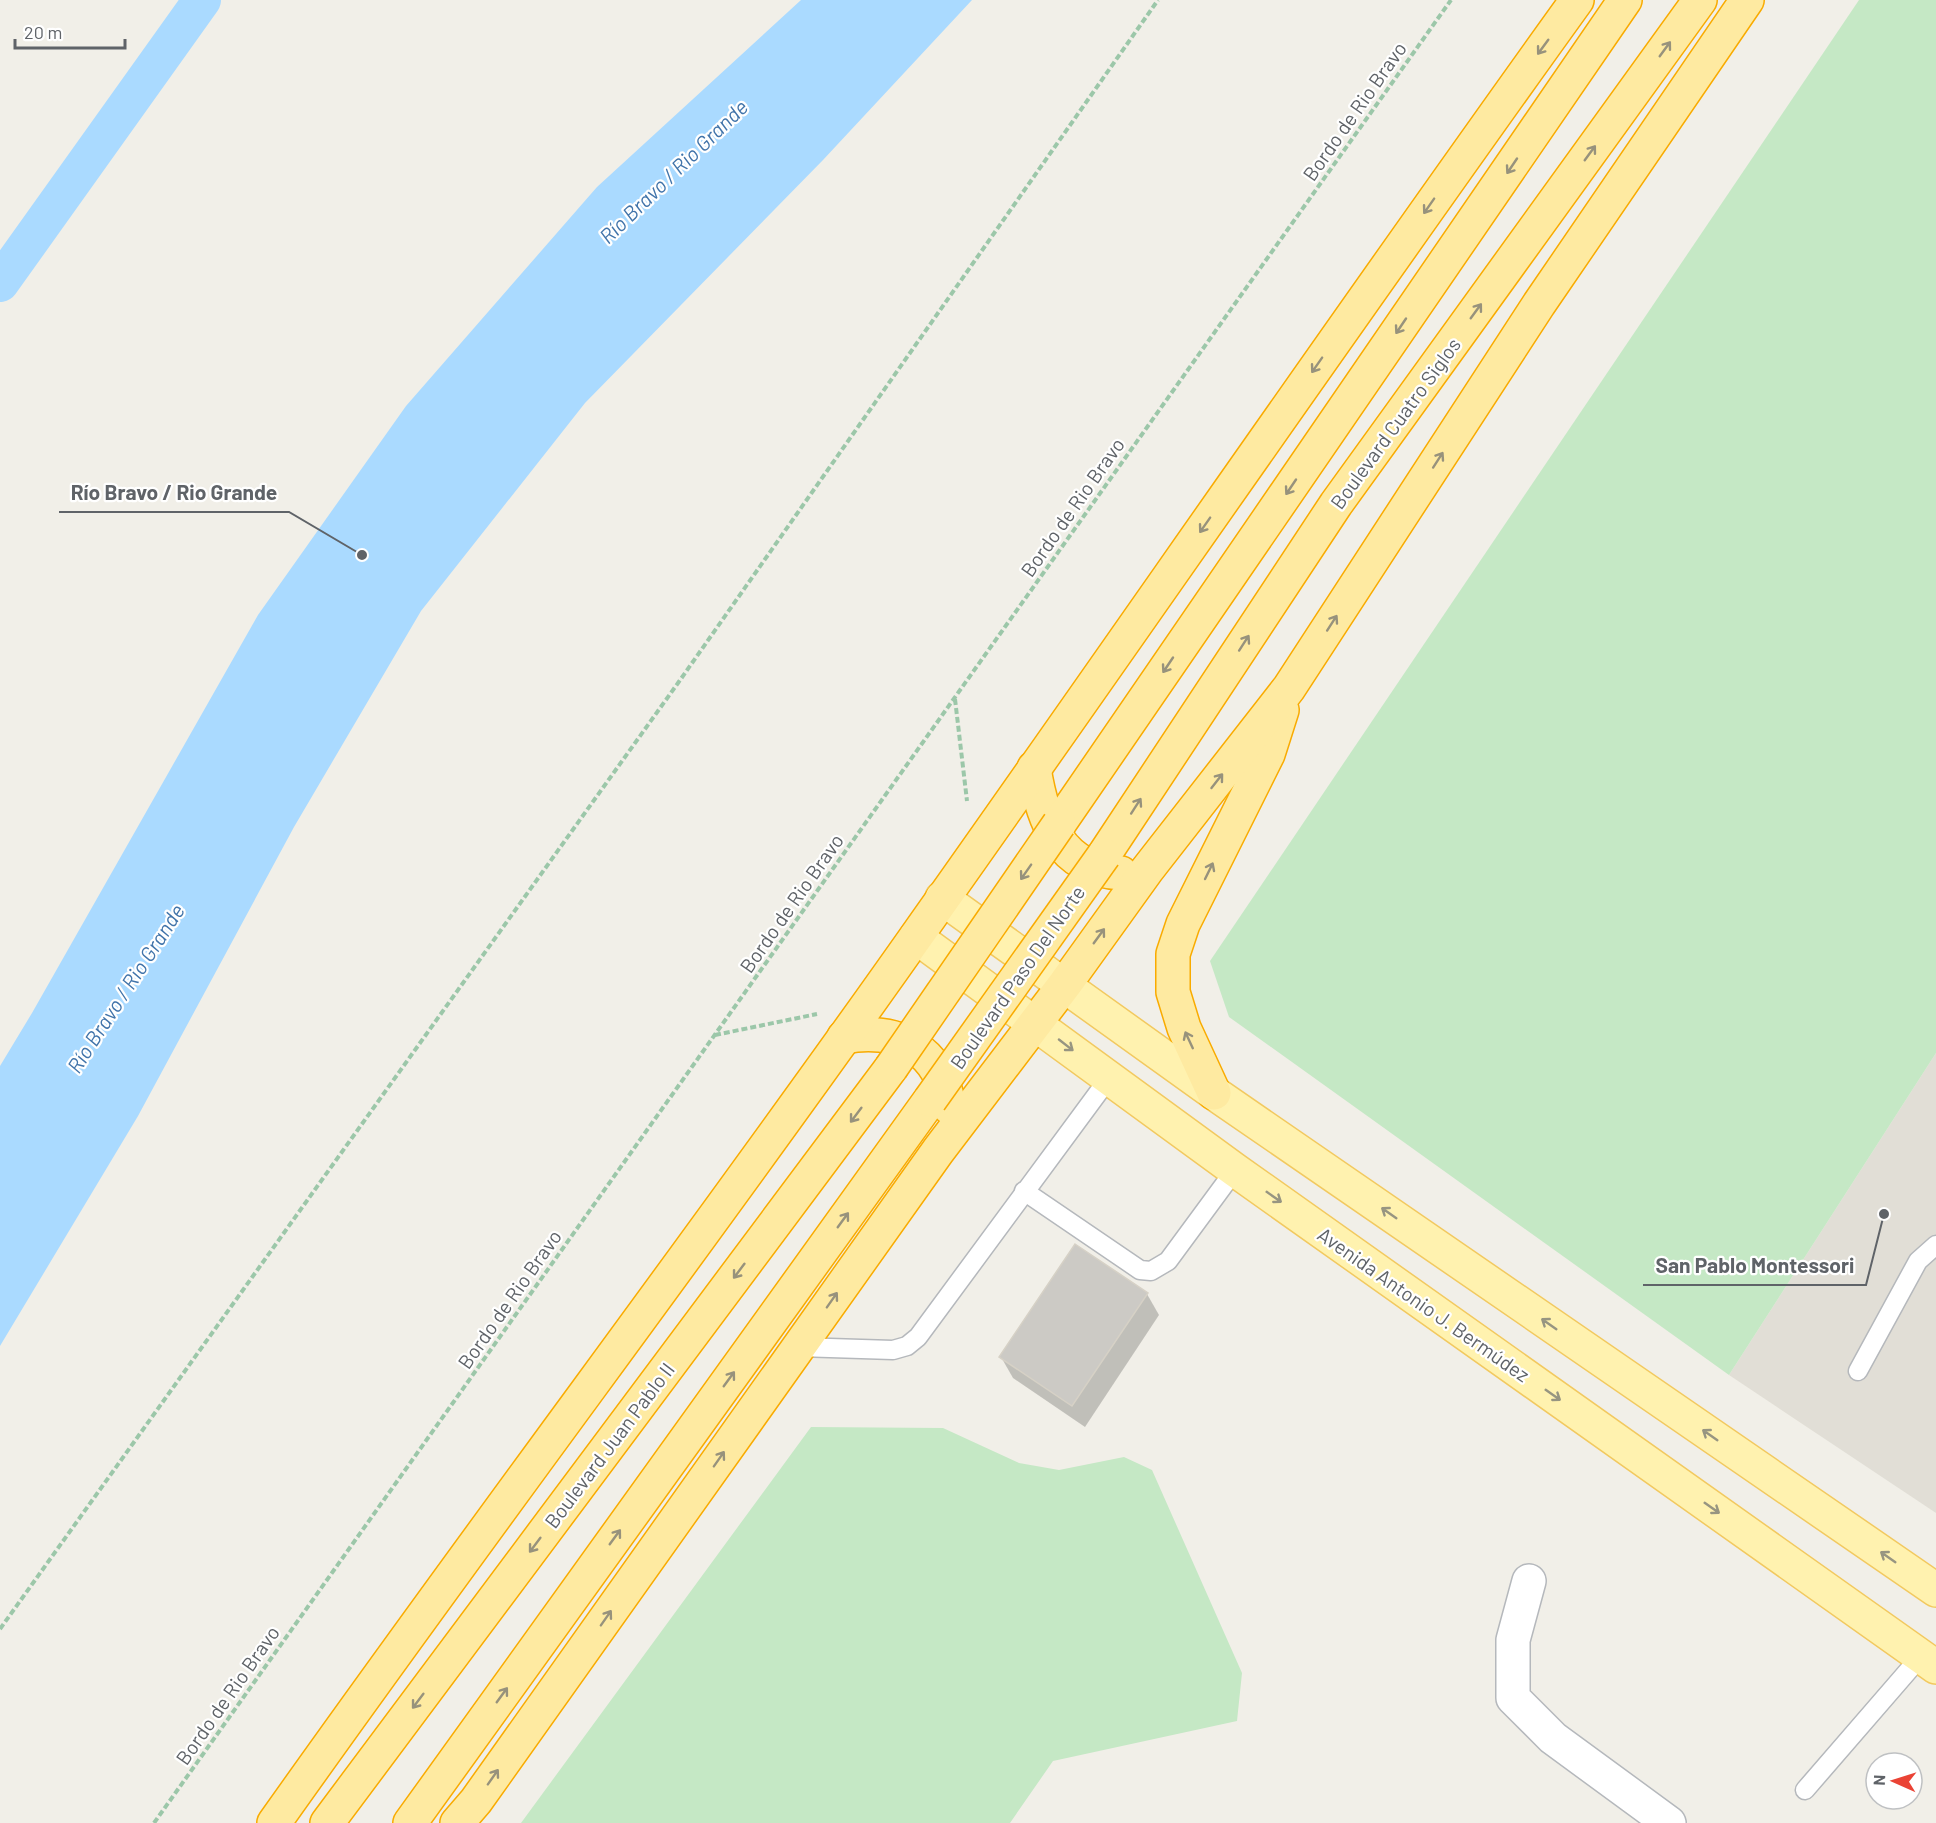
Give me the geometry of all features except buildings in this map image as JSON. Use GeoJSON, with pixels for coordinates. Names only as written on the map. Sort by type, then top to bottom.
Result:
{"type":"FeatureCollection","features":[{"type":"Feature","properties":{"kind":"highway"},"geometry":{"type":"LineString","coordinates":[[274,1823],[413,1625],[568,1418],[916,937],[1443,186],[1577,0]]}},
{"type":"Feature","properties":{"kind":"highway","name":"Boulevard Juan Pablo II"},"geometry":{"type":"LineString","coordinates":[[327,1823],[891,1068],[1625,0]]}},
{"type":"Feature","properties":{"kind":"highway","name":"Boulevard Cuatro Siglos"},"geometry":{"type":"LineString","coordinates":[[1104,855],[1336,504],[1700,0]]}},
{"type":"Feature","properties":{"kind":"highway"},"geometry":{"type":"LineString","coordinates":[[457,1823],[476,1801],[945,1141],[1034,1021],[1065,984],[1147,870],[1290,688],[1539,304],[1747,0]]}},
{"type":"Feature","properties":{"kind":"highway"},"geometry":{"type":"LineString","coordinates":[[1214,1093],[1184,1028],[1176,1001],[1173,954],[1183,924],[1268,754],[1290,688]]}},
{"type":"Feature","properties":{"kind":"highway"},"geometry":{"type":"LineString","coordinates":[[1034,768],[1039,800],[1052,832],[1063,847],[1090,867],[1105,872],[1147,870]]}},
{"type":"Feature","properties":{"kind":"highway","name":"Boulevard Paso Del Norte"},"geometry":{"type":"LineString","coordinates":[[410,1823],[1104,855]]}},
{"type":"Feature","properties":{"kind":"highway"},"geometry":{"type":"LineString","coordinates":[[844,1037],[869,1032],[895,1036],[918,1048],[935,1067],[947,1090],[950,1116],[945,1141]]}},
{"type":"Feature","properties":{"kind":"main road"},"geometry":{"type":"LineString","coordinates":[[942,898],[1214,1093],[1936,1590]]}},
{"type":"Feature","properties":{"kind":"main road","name":"Avenida Antonio J. Bermúdez"},"geometry":{"type":"LineString","coordinates":[[916,937],[1235,1170],[1929,1662]]}},
{"type":"Feature","properties":{"kind":"street"},"geometry":{"type":"LineString","coordinates":[[1529,1581],[1513,1640],[1513,1698],[1553,1738],[1669,1823]]}},
{"type":"Feature","properties":{"kind":"lane"},"geometry":{"type":"LineString","coordinates":[[798,1347],[875,1350],[907,1346],[918,1337],[1109,1078]]}},
{"type":"Feature","properties":{"kind":"lane"},"geometry":{"type":"LineString","coordinates":[[1024,1191],[1140,1270],[1151,1271],[1168,1262],[1235,1170]]}},
{"type":"Feature","properties":{"kind":"lane"},"geometry":{"type":"LineString","coordinates":[[1858,1371],[1918,1261],[1936,1245]]}},
{"type":"Feature","properties":{"kind":"lane"},"geometry":{"type":"LineString","coordinates":[[1805,1790],[1929,1662]]}},
{"type":"Feature","properties":{"kind":"path"},"geometry":{"type":"LineString","coordinates":[[0,1629],[671,693],[1158,0]]}},
{"type":"Feature","properties":{"kind":"path","name":"Bordo de Rio Bravo"},"geometry":{"type":"LineString","coordinates":[[154,1823],[1451,0]]}},
{"type":"Feature","properties":{"kind":"path"},"geometry":{"type":"LineString","coordinates":[[955,698],[974,853]]}},
{"type":"Feature","properties":{"kind":"path"},"geometry":{"type":"LineString","coordinates":[[714,1036],[867,1004]]}},
{"type":"Feature","properties":{"kind":"shaded area"},"geometry":{"type":"Polygon","coordinates":[[[1936,1053],[1936,1513],[1729,1375],[1936,1053]]]}},
{"type":"Feature","properties":{"kind":"green space"},"geometry":{"type":"Polygon","coordinates":[[[1859,0],[1936,0],[1936,1053],[1729,1375],[1229,1017],[1210,961],[1859,0]]]}},
{"type":"Feature","properties":{"kind":"green space"},"geometry":{"type":"Polygon","coordinates":[[[811,1427],[943,1428],[1019,1463],[1059,1470],[1124,1457],[1152,1470],[1242,1673],[1237,1721],[1053,1761],[1010,1823],[521,1823],[811,1427]]]}},
{"type":"Feature","properties":{"kind":"water"},"geometry":{"type":"Polygon","coordinates":[[[801,0],[972,0],[823,160],[585,403],[421,611],[294,827],[138,1116],[0,1346],[0,1066],[258,615],[406,406],[597,187],[801,0]]]}},
{"type":"Feature","properties":{"kind":"waterway"},"geometry":{"type":"LineString","coordinates":[[0,283],[202,0]]}},
{"type":"Feature","properties":{"kind":"place","name":"Río Bravo / Rio Grande"},"geometry":{"type":"Point","coordinates":[362,555]}},
{"type":"Feature","properties":{"kind":"place","name":"San Pablo Montessori"},"geometry":{"type":"Point","coordinates":[1884,1214]}}]}
